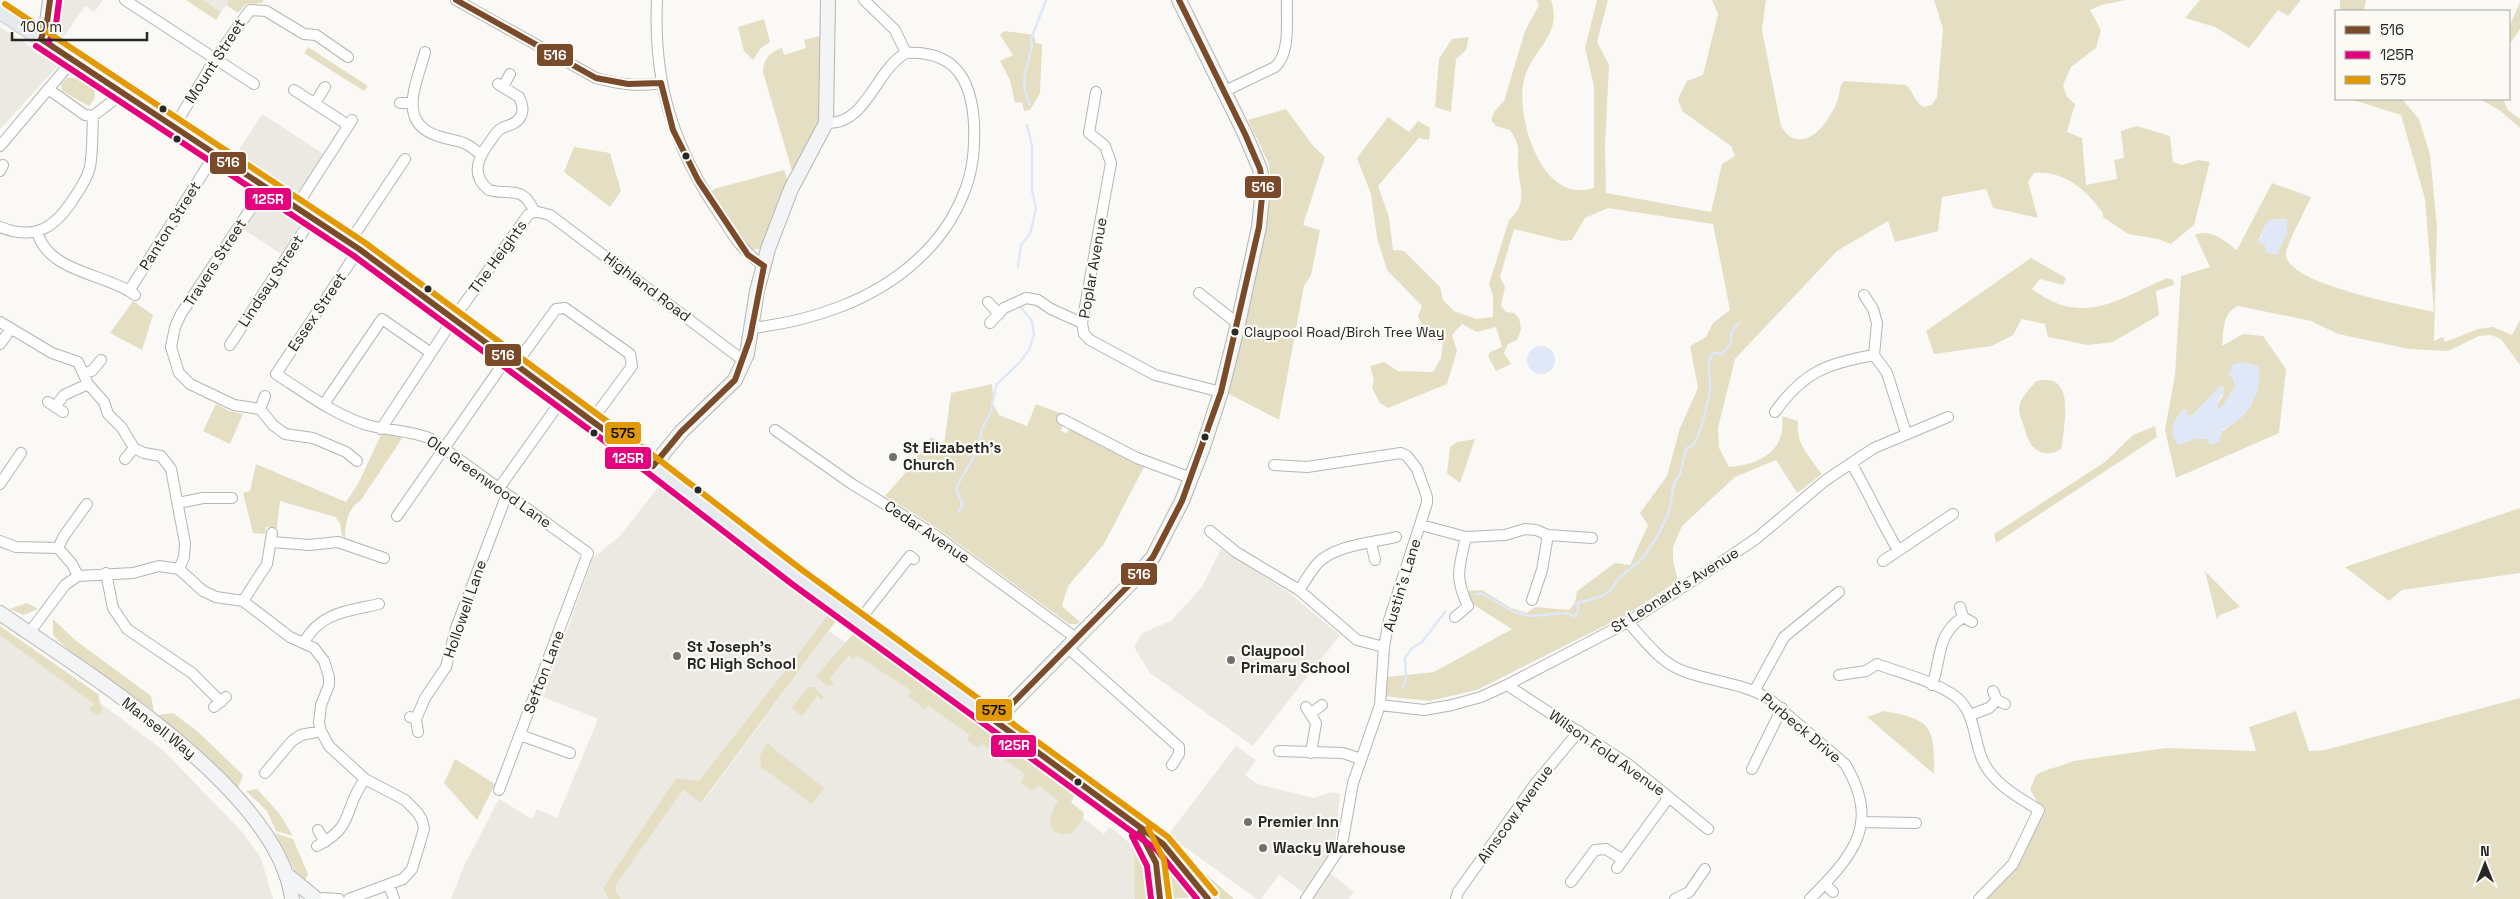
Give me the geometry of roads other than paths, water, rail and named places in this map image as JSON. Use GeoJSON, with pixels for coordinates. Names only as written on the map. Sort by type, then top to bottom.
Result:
{"type":"FeatureCollection","features":[{"type":"Feature","properties":{"kind":"main road"},"geometry":{"type":"LineString","coordinates":[[0,12],[354,246],[563,398],[858,622],[996,721],[1138,828],[1163,844],[1208,899]]}},
{"type":"Feature","properties":{"kind":"main road"},"geometry":{"type":"LineString","coordinates":[[1138,828],[1156,863],[1160,899]]}},
{"type":"Feature","properties":{"kind":"street"},"geometry":{"type":"LineString","coordinates":[[41,39],[47,22],[50,0]]}},
{"type":"Feature","properties":{"kind":"street"},"geometry":{"type":"LineString","coordinates":[[125,0],[254,84]]}},
{"type":"Feature","properties":{"kind":"street"},"geometry":{"type":"LineString","coordinates":[[456,0],[470,3],[596,78],[622,85],[643,86],[661,83]]}},
{"type":"Feature","properties":{"kind":"street"},"geometry":{"type":"LineString","coordinates":[[657,0],[656,30],[661,83],[673,130],[698,180],[748,255],[764,266]]}},
{"type":"Feature","properties":{"kind":"street"},"geometry":{"type":"LineString","coordinates":[[653,466],[681,432],[735,380],[744,360],[752,328],[757,291],[780,214],[826,123],[830,29],[828,0]]}},
{"type":"Feature","properties":{"kind":"street"},"geometry":{"type":"LineString","coordinates":[[864,0],[895,30],[906,53]]}},
{"type":"Feature","properties":{"kind":"street"},"geometry":{"type":"LineString","coordinates":[[996,721],[1144,568],[1182,501],[1221,392],[1259,227],[1263,186],[1256,157],[1179,0]]}},
{"type":"Feature","properties":{"kind":"street"},"geometry":{"type":"LineString","coordinates":[[1225,91],[1275,67],[1281,61],[1284,52],[1287,0]]}},
{"type":"Feature","properties":{"kind":"street","name":"Mount Street"},"geometry":{"type":"LineString","coordinates":[[174,127],[215,59],[246,13],[255,9],[266,11],[304,34],[316,35],[348,57]]}},
{"type":"Feature","properties":{"kind":"street"},"geometry":{"type":"LineString","coordinates":[[425,52],[412,103],[415,117],[429,132],[438,136],[463,141],[480,154]]}},
{"type":"Feature","properties":{"kind":"street"},"geometry":{"type":"LineString","coordinates":[[752,328],[792,323],[832,311],[872,291],[916,261],[934,242],[952,218],[964,194],[974,152],[974,122],[967,89],[960,74],[941,59],[923,52],[906,53],[892,64],[854,115],[844,122],[826,123]]}},
{"type":"Feature","properties":{"kind":"street"},"geometry":{"type":"LineString","coordinates":[[0,146],[73,60]]}},
{"type":"Feature","properties":{"kind":"street"},"geometry":{"type":"LineString","coordinates":[[510,74],[500,85],[519,97],[523,109],[522,116],[510,126],[495,134],[480,154],[478,174],[483,185],[494,191],[507,190],[520,194],[530,201],[534,211]]}},
{"type":"Feature","properties":{"kind":"street"},"geometry":{"type":"LineString","coordinates":[[103,108],[110,84]]}},
{"type":"Feature","properties":{"kind":"street"},"geometry":{"type":"LineString","coordinates":[[315,103],[325,87]]}},
{"type":"Feature","properties":{"kind":"street"},"geometry":{"type":"LineString","coordinates":[[48,89],[85,115],[93,116],[123,93]]}},
{"type":"Feature","properties":{"kind":"street"},"geometry":{"type":"LineString","coordinates":[[294,90],[350,122],[296,207]]}},
{"type":"Feature","properties":{"kind":"street","name":"Poplar Avenue"},"geometry":{"type":"LineString","coordinates":[[1096,92],[1089,133],[1105,146],[1111,163],[1082,323],[1084,334],[1090,340],[1155,375],[1221,392]]}},
{"type":"Feature","properties":{"kind":"street"},"geometry":{"type":"LineString","coordinates":[[400,103],[412,103]]}},
{"type":"Feature","properties":{"kind":"street"},"geometry":{"type":"LineString","coordinates":[[0,227],[20,232],[37,231],[56,223],[62,217],[86,179],[96,151],[93,116]]}},
{"type":"Feature","properties":{"kind":"street","name":"Panton Street"},"geometry":{"type":"LineString","coordinates":[[37,231],[42,246],[51,255],[94,280],[132,293],[215,154]]}},
{"type":"Feature","properties":{"kind":"street","name":"Essex Street"},"geometry":{"type":"LineString","coordinates":[[276,374],[405,159]]}},
{"type":"Feature","properties":{"kind":"street","name":"Travers Street"},"geometry":{"type":"LineString","coordinates":[[260,409],[234,405],[190,384],[179,373],[171,347],[174,327],[181,314],[264,186]]}},
{"type":"Feature","properties":{"kind":"street","name":"The Heights"},"geometry":{"type":"LineString","coordinates":[[381,429],[454,318],[528,215],[534,211],[550,215]]}},
{"type":"Feature","properties":{"kind":"street","name":"Highland Road"},"geometry":{"type":"LineString","coordinates":[[550,215],[744,360]]}},
{"type":"Feature","properties":{"kind":"street","name":"Lindsay Street"},"geometry":{"type":"LineString","coordinates":[[230,345],[312,218]]}},
{"type":"Feature","properties":{"kind":"street"},"geometry":{"type":"LineString","coordinates":[[1199,293],[1238,324]]}},
{"type":"Feature","properties":{"kind":"street"},"geometry":{"type":"LineString","coordinates":[[1863,293],[1873,309],[1877,323],[1874,355],[1887,373],[1906,433]]}},
{"type":"Feature","properties":{"kind":"street"},"geometry":{"type":"LineString","coordinates":[[990,323],[1017,300],[1026,298],[1038,300],[1051,310],[1082,323]]}},
{"type":"Feature","properties":{"kind":"street"},"geometry":{"type":"LineString","coordinates":[[988,302],[999,314]]}},
{"type":"Feature","properties":{"kind":"street"},"geometry":{"type":"LineString","coordinates":[[397,516],[512,361],[556,309],[561,307],[630,354],[632,366],[592,420]]}},
{"type":"Feature","properties":{"kind":"street"},"geometry":{"type":"LineString","coordinates":[[324,404],[382,319],[431,353]]}},
{"type":"Feature","properties":{"kind":"street"},"geometry":{"type":"LineString","coordinates":[[0,322],[10,330],[42,345],[52,353],[73,359],[82,366],[88,384],[104,402],[108,414],[122,428],[134,448],[144,453],[161,456],[165,460],[171,469],[186,549],[179,569]]}},
{"type":"Feature","properties":{"kind":"street"},"geometry":{"type":"LineString","coordinates":[[0,344],[10,330]]}},
{"type":"Feature","properties":{"kind":"street"},"geometry":{"type":"LineString","coordinates":[[1774,415],[1786,397],[1816,371],[1844,360],[1874,355]]}},
{"type":"Feature","properties":{"kind":"street"},"geometry":{"type":"LineString","coordinates":[[84,373],[92,371],[101,360]]}},
{"type":"Feature","properties":{"kind":"street","name":"Old Greenwood Lane"},"geometry":{"type":"LineString","coordinates":[[276,374],[351,419],[381,429],[421,435],[446,448],[588,553]]}},
{"type":"Feature","properties":{"kind":"street"},"geometry":{"type":"LineString","coordinates":[[55,407],[64,394],[88,384]]}},
{"type":"Feature","properties":{"kind":"street"},"geometry":{"type":"LineString","coordinates":[[265,396],[260,409],[273,425],[285,434],[313,438],[350,450],[357,461]]}},
{"type":"Feature","properties":{"kind":"street","name":"Hollowell Lane"},"geometry":{"type":"LineString","coordinates":[[418,732],[413,718],[446,667],[451,626],[503,491],[563,398]]}},
{"type":"Feature","properties":{"kind":"street","name":"St Leonard's Avenue"},"geometry":{"type":"LineString","coordinates":[[1380,705],[1424,710],[1480,697],[1507,685],[1628,622],[1757,538],[1801,499],[1874,448],[1948,417]]}},
{"type":"Feature","properties":{"kind":"street"},"geometry":{"type":"LineString","coordinates":[[1065,424],[1138,458],[1191,478]]}},
{"type":"Feature","properties":{"kind":"street","name":"Cedar Avenue"},"geometry":{"type":"LineString","coordinates":[[774,430],[852,484],[935,536],[1072,643],[1179,747],[1179,754],[1172,765]]}},
{"type":"Feature","properties":{"kind":"street"},"geometry":{"type":"LineString","coordinates":[[125,459],[134,448]]}},
{"type":"Feature","properties":{"kind":"street","name":"Austin's Lane"},"geometry":{"type":"LineString","coordinates":[[1274,465],[1307,467],[1395,452],[1407,456],[1417,469],[1427,497],[1421,525],[1390,620],[1384,647],[1380,705],[1353,783],[1342,845],[1306,899]]}},
{"type":"Feature","properties":{"kind":"street"},"geometry":{"type":"LineString","coordinates":[[0,484],[17,467],[21,453]]}},
{"type":"Feature","properties":{"kind":"street"},"geometry":{"type":"LineString","coordinates":[[1851,463],[1867,490],[1881,523],[1898,550]]}},
{"type":"Feature","properties":{"kind":"street"},"geometry":{"type":"LineString","coordinates":[[178,503],[215,495],[232,498]]}},
{"type":"Feature","properties":{"kind":"street"},"geometry":{"type":"LineString","coordinates":[[58,548],[81,518],[87,504]]}},
{"type":"Feature","properties":{"kind":"street"},"geometry":{"type":"LineString","coordinates":[[1883,561],[1953,514]]}},
{"type":"Feature","properties":{"kind":"street"},"geometry":{"type":"LineString","coordinates":[[1421,525],[1466,537],[1505,535],[1525,529],[1536,530],[1548,535],[1579,533],[1592,538]]}},
{"type":"Feature","properties":{"kind":"street"},"geometry":{"type":"LineString","coordinates":[[1216,532],[1236,552],[1299,590],[1357,640],[1384,647]]}},
{"type":"Feature","properties":{"kind":"street"},"geometry":{"type":"LineString","coordinates":[[1532,600],[1542,570],[1548,535]]}},
{"type":"Feature","properties":{"kind":"street"},"geometry":{"type":"LineString","coordinates":[[243,601],[267,564],[272,537],[309,546],[338,542],[383,558]]}},
{"type":"Feature","properties":{"kind":"street"},"geometry":{"type":"LineString","coordinates":[[1299,590],[1317,564],[1326,557],[1396,537]]}},
{"type":"Feature","properties":{"kind":"street"},"geometry":{"type":"LineString","coordinates":[[1455,618],[1468,606],[1459,587],[1458,576],[1466,537]]}},
{"type":"Feature","properties":{"kind":"street"},"geometry":{"type":"LineString","coordinates":[[0,541],[16,547],[58,548],[67,557],[78,576]]}},
{"type":"Feature","properties":{"kind":"street"},"geometry":{"type":"LineString","coordinates":[[1371,543],[1375,560]]}},
{"type":"Feature","properties":{"kind":"street","name":"Sefton Lane"},"geometry":{"type":"LineString","coordinates":[[499,790],[588,553]]}},
{"type":"Feature","properties":{"kind":"street"},"geometry":{"type":"LineString","coordinates":[[858,622],[910,556],[914,559]]}},
{"type":"Feature","properties":{"kind":"street"},"geometry":{"type":"LineString","coordinates":[[29,633],[65,585],[78,576],[133,573],[158,566],[179,569],[203,592],[216,597],[243,601],[290,637],[304,642],[320,654],[328,669],[329,685],[319,713],[321,732],[341,758],[365,779],[404,800],[422,820],[422,842],[412,869],[403,879],[366,891],[349,899]]}},
{"type":"Feature","properties":{"kind":"street"},"geometry":{"type":"LineString","coordinates":[[106,573],[113,608],[127,629],[192,673],[220,702]]}},
{"type":"Feature","properties":{"kind":"street"},"geometry":{"type":"LineString","coordinates":[[1755,690],[1784,637],[1839,592]]}},
{"type":"Feature","properties":{"kind":"street"},"geometry":{"type":"LineString","coordinates":[[304,642],[315,624],[324,619],[366,603],[379,604]]}},
{"type":"Feature","properties":{"kind":"street","name":"Mansell Way"},"geometry":{"type":"LineString","coordinates":[[0,613],[143,714],[206,766],[251,814],[274,846],[287,875],[292,899]]}},
{"type":"Feature","properties":{"kind":"street"},"geometry":{"type":"LineString","coordinates":[[1932,685],[1938,668],[1942,640],[1952,625],[1965,615]]}},
{"type":"Feature","properties":{"kind":"street","name":"Purbeck Drive"},"geometry":{"type":"LineString","coordinates":[[1628,622],[1655,654],[1685,672],[1755,690],[1782,708],[1845,764],[1857,788],[1861,822],[1852,851],[1810,899]]}},
{"type":"Feature","properties":{"kind":"street"},"geometry":{"type":"LineString","coordinates":[[118,637],[127,629]]}},
{"type":"Feature","properties":{"kind":"street"},"geometry":{"type":"LineString","coordinates":[[1839,674],[1866,671],[1877,664],[1953,694],[1970,715],[1982,760],[1991,773],[2005,788],[2038,810],[2013,864],[1979,899]]}},
{"type":"Feature","properties":{"kind":"street","name":"Wilson Fold Avenue"},"geometry":{"type":"LineString","coordinates":[[1507,685],[1628,764],[1669,797],[1703,828]]}},
{"type":"Feature","properties":{"kind":"street"},"geometry":{"type":"LineString","coordinates":[[1970,715],[1989,708],[1999,699]]}},
{"type":"Feature","properties":{"kind":"street"},"geometry":{"type":"LineString","coordinates":[[1311,753],[1316,723],[1309,710],[1322,705]]}},
{"type":"Feature","properties":{"kind":"street"},"geometry":{"type":"LineString","coordinates":[[1756,766],[1782,708]]}},
{"type":"Feature","properties":{"kind":"street","name":"Ainscow Avenue"},"geometry":{"type":"LineString","coordinates":[[1456,899],[1458,892],[1535,784],[1579,731]]}},
{"type":"Feature","properties":{"kind":"street"},"geometry":{"type":"LineString","coordinates":[[265,773],[272,761],[292,741],[301,735],[321,732]]}},
{"type":"Feature","properties":{"kind":"street"},"geometry":{"type":"LineString","coordinates":[[520,735],[570,753]]}},
{"type":"Feature","properties":{"kind":"street"},"geometry":{"type":"LineString","coordinates":[[1279,751],[1343,753],[1361,759]]}},
{"type":"Feature","properties":{"kind":"street"},"geometry":{"type":"LineString","coordinates":[[318,830],[321,844],[335,836],[344,826],[353,797],[365,779]]}},
{"type":"Feature","properties":{"kind":"street"},"geometry":{"type":"LineString","coordinates":[[1570,882],[1577,867],[1598,849],[1606,849],[1620,864],[1669,797]]}},
{"type":"Feature","properties":{"kind":"street"},"geometry":{"type":"LineString","coordinates":[[1861,822],[1920,822]]}},
{"type":"Feature","properties":{"kind":"street"},"geometry":{"type":"LineString","coordinates":[[1675,899],[1701,883],[1705,869]]}},
{"type":"Feature","properties":{"kind":"street","name":"Mansell Way"},"geometry":{"type":"LineString","coordinates":[[287,875],[317,898]]}},
{"type":"Feature","properties":{"kind":"street"},"geometry":{"type":"LineString","coordinates":[[1825,884],[1833,892]]}},
{"type":"Feature","properties":{"kind":"street"},"geometry":{"type":"LineString","coordinates":[[389,885],[394,899]]}},
{"type":"Feature","properties":{"kind":"street"},"geometry":{"type":"LineString","coordinates":[[317,898],[339,899]]}},
{"type":"Feature","properties":{"kind":"water"},"geometry":{"type":"Polygon","coordinates":[[[2287,219],[2287,233],[2277,255],[2265,252],[2265,245],[2257,242],[2262,235],[2261,231],[2269,220],[2287,219]]]}},
{"type":"Feature","properties":{"kind":"water"},"geometry":{"type":"Polygon","coordinates":[[[1541,346],[1551,350],[1555,360],[1551,370],[1541,374],[1531,370],[1527,360],[1531,350],[1541,346]]]}},
{"type":"Feature","properties":{"kind":"water"},"geometry":{"type":"Polygon","coordinates":[[[2244,362],[2258,366],[2259,376],[2256,395],[2246,412],[2231,425],[2223,429],[2219,442],[2210,445],[2207,439],[2196,439],[2178,445],[2173,435],[2173,426],[2183,409],[2187,410],[2187,415],[2191,416],[2220,386],[2225,387],[2216,407],[2221,408],[2235,387],[2234,380],[2229,375],[2233,364],[2244,362]]]}},
{"type":"Feature","properties":{"kind":"waterway"},"geometry":{"type":"LineString","coordinates":[[1030,105],[1024,88],[1025,73],[1032,47],[1031,39],[1046,0]]}},
{"type":"Feature","properties":{"kind":"waterway"},"geometry":{"type":"LineString","coordinates":[[1018,267],[1021,245],[1030,234],[1036,209],[1032,190],[1032,146],[1027,125]]}},
{"type":"Feature","properties":{"kind":"waterway"},"geometry":{"type":"LineString","coordinates":[[959,511],[962,504],[956,488],[977,451],[982,429],[991,412],[996,385],[1018,364],[1029,350],[1034,335],[1032,321],[1021,308]]}},
{"type":"Feature","properties":{"kind":"waterway"},"geometry":{"type":"LineString","coordinates":[[1476,594],[1482,594],[1514,612],[1530,616],[1565,613],[1575,616],[1578,611],[1578,603],[1602,596],[1611,590],[1617,580],[1644,557],[1658,535],[1669,512],[1674,484],[1680,474],[1686,449],[1693,445],[1702,425],[1710,388],[1709,367],[1711,356],[1714,353],[1722,354],[1731,343],[1732,331],[1739,323]]}},
{"type":"Feature","properties":{"kind":"waterway"},"geometry":{"type":"LineString","coordinates":[[1403,687],[1406,680],[1405,658],[1412,648],[1422,642],[1445,612]]}},
{"type":"Feature","properties":{"kind":"place","name":"Claypool Road/Birch Tree Way"},"geometry":{"type":"Point","coordinates":[1235,332]}},
{"type":"Feature","properties":{"kind":"place","name":"St Elizabeth's Church"},"geometry":{"type":"Point","coordinates":[893,457]}},
{"type":"Feature","properties":{"kind":"place","name":"St Joseph's RC High School"},"geometry":{"type":"Point","coordinates":[677,656]}},
{"type":"Feature","properties":{"kind":"place","name":"Claypool Primary School"},"geometry":{"type":"Point","coordinates":[1231,660]}},
{"type":"Feature","properties":{"kind":"place","name":"Premier Inn"},"geometry":{"type":"Point","coordinates":[1248,822]}},
{"type":"Feature","properties":{"kind":"place","name":"Wacky Warehouse"},"geometry":{"type":"Point","coordinates":[1263,848]}}]}
